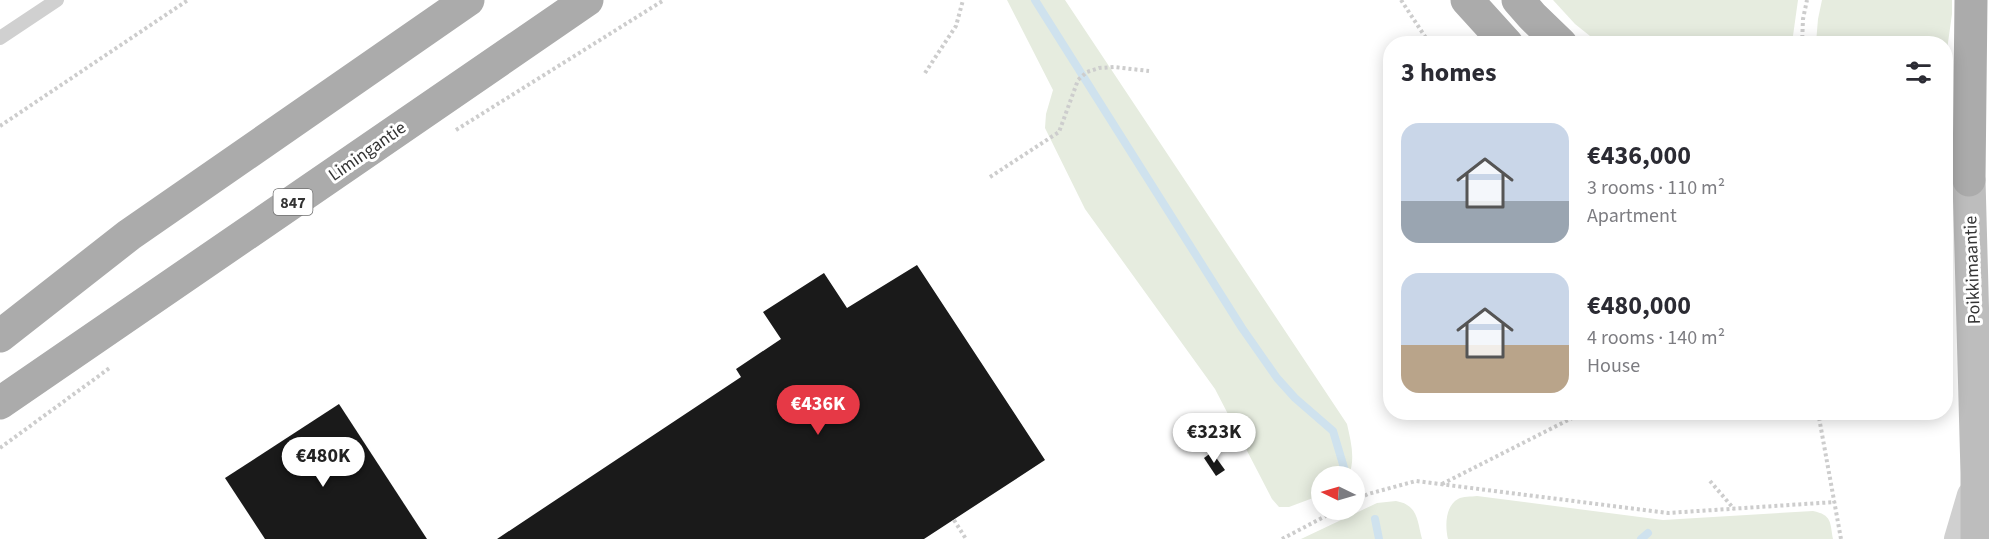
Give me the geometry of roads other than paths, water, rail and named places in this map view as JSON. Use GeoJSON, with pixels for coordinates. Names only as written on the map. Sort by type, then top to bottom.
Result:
{"type":"FeatureCollection","features":[{"type":"Feature","properties":{"kind":"main road"},"geometry":{"type":"LineString","coordinates":[[0,336],[129,235],[468,0]]}},
{"type":"Feature","properties":{"kind":"main road","name":"Limingantie"},"geometry":{"type":"LineString","coordinates":[[0,403],[587,0]]}},
{"type":"Feature","properties":{"kind":"main road"},"geometry":{"type":"LineString","coordinates":[[1467,0],[1500,36]]}},
{"type":"Feature","properties":{"kind":"main road"},"geometry":{"type":"LineString","coordinates":[[1518,0],[1553,36]]}},
{"type":"Feature","properties":{"kind":"main road","name":"Poikkimaantie"},"geometry":{"type":"LineString","coordinates":[[1971,0],[1968,175],[1977,539]]}},
{"type":"Feature","properties":{"kind":"street"},"geometry":{"type":"LineString","coordinates":[[1958,539],[1977,473]]}},
{"type":"Feature","properties":{"kind":"lane"},"geometry":{"type":"LineString","coordinates":[[0,38],[57,0]]}},
{"type":"Feature","properties":{"kind":"waterway"},"geometry":{"type":"LineString","coordinates":[[1035,0],[1242,328],[1277,378],[1295,398],[1333,431],[1344,466]]}},
{"type":"Feature","properties":{"kind":"waterway"},"geometry":{"type":"LineString","coordinates":[[1375,519],[1379,539]]}},
{"type":"Feature","properties":{"kind":"waterway"},"geometry":{"type":"LineString","coordinates":[[1641,539],[1648,533]]}}]}
